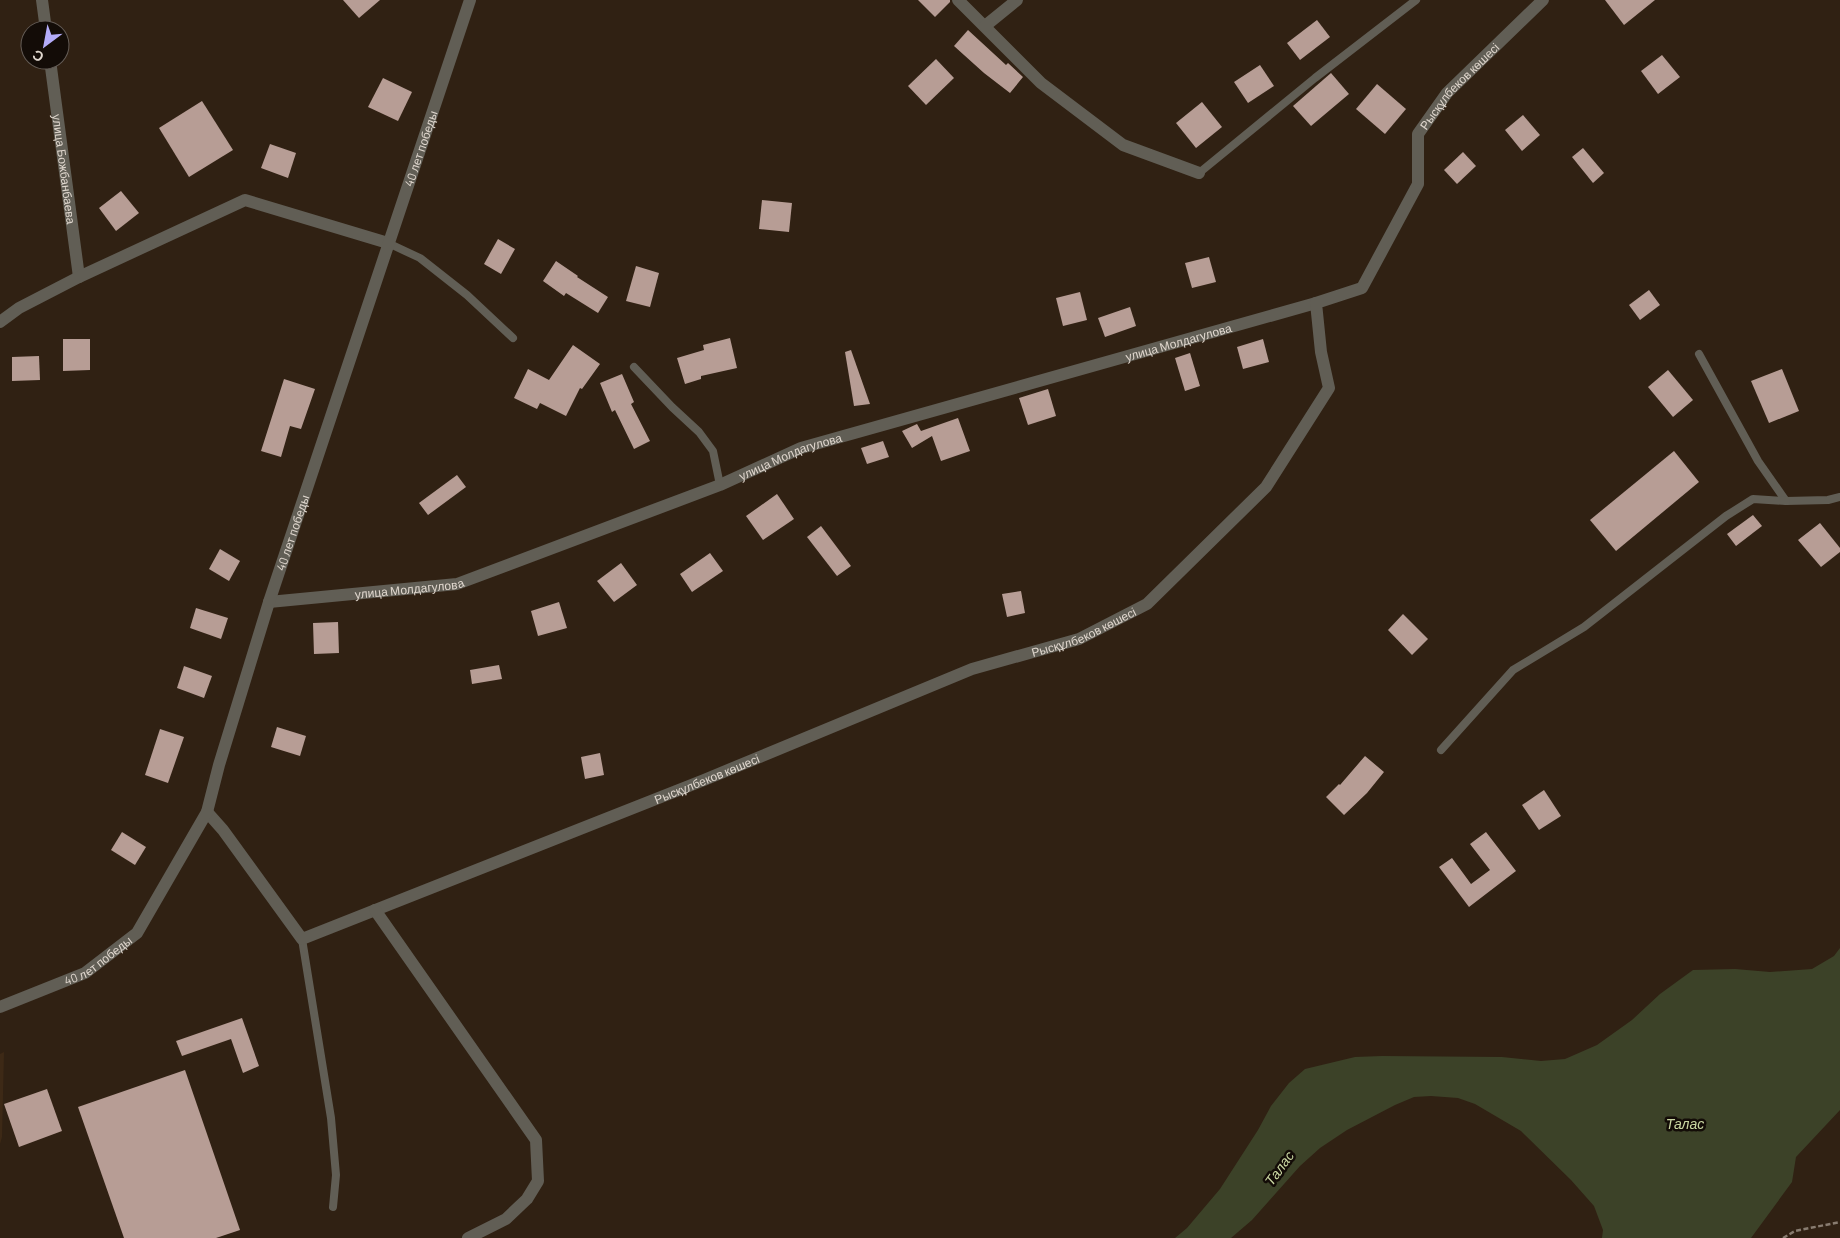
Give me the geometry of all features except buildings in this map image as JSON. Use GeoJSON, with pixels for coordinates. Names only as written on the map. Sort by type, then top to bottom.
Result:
{"type":"FeatureCollection","features":[{"type":"Feature","properties":{"kind":"street"},"geometry":{"type":"LineString","coordinates":[[42,0],[45,20]]}},
{"type":"Feature","properties":{"kind":"street","name":"40 лет победы"},"geometry":{"type":"LineString","coordinates":[[0,1007],[85,974],[137,933],[207,812],[219,765],[269,602],[470,0]]}},
{"type":"Feature","properties":{"kind":"street"},"geometry":{"type":"LineString","coordinates":[[958,0],[1041,83],[1124,145],[1199,173]]}},
{"type":"Feature","properties":{"kind":"street"},"geometry":{"type":"LineString","coordinates":[[985,26],[1017,0]]}},
{"type":"Feature","properties":{"kind":"street","name":"Рысқұлбеков көшесі"},"geometry":{"type":"LineString","coordinates":[[302,939],[704,780],[972,669],[1079,639],[1147,604],[1266,487],[1328,388],[1321,352],[1316,303],[1362,288],[1418,184],[1418,134],[1447,93],[1543,0]]}},
{"type":"Feature","properties":{"kind":"street","name":"улица Божбанбаева"},"geometry":{"type":"LineString","coordinates":[[51,70],[79,277]]}},
{"type":"Feature","properties":{"kind":"street"},"geometry":{"type":"LineString","coordinates":[[0,322],[19,308],[79,277],[245,200],[388,243]]}},
{"type":"Feature","properties":{"kind":"street","name":"улица Молдагулова"},"geometry":{"type":"LineString","coordinates":[[269,602],[457,584],[720,485],[801,448],[1316,303]]}},
{"type":"Feature","properties":{"kind":"street"},"geometry":{"type":"LineString","coordinates":[[207,812],[223,830],[302,939]]}},
{"type":"Feature","properties":{"kind":"street"},"geometry":{"type":"LineString","coordinates":[[375,910],[536,1140],[538,1181],[528,1199],[506,1219],[468,1238]]}},
{"type":"Feature","properties":{"kind":"lane"},"geometry":{"type":"LineString","coordinates":[[1199,173],[1315,78],[1416,0]]}},
{"type":"Feature","properties":{"kind":"lane"},"geometry":{"type":"LineString","coordinates":[[388,243],[420,258],[467,295],[513,338]]}},
{"type":"Feature","properties":{"kind":"lane"},"geometry":{"type":"LineString","coordinates":[[1699,354],[1758,461],[1786,502]]}},
{"type":"Feature","properties":{"kind":"lane"},"geometry":{"type":"LineString","coordinates":[[634,367],[699,432],[713,451],[720,485]]}},
{"type":"Feature","properties":{"kind":"lane"},"geometry":{"type":"LineString","coordinates":[[1441,750],[1513,670],[1584,627],[1726,516],[1753,499],[1786,502],[1840,498]]}},
{"type":"Feature","properties":{"kind":"lane"},"geometry":{"type":"LineString","coordinates":[[302,939],[331,1118],[336,1174],[333,1207]]}},
{"type":"Feature","properties":{"kind":"path"},"geometry":{"type":"LineString","coordinates":[[1783,1238],[1794,1231],[1840,1222]]}},
{"type":"Feature","properties":{"kind":"shaded area"},"geometry":{"type":"Polygon","coordinates":[[[4,1052],[2,1137],[0,1144],[0,1054],[4,1052]]]}},
{"type":"Feature","properties":{"kind":"water","name":"Талас"},"geometry":{"type":"Polygon","coordinates":[[[1840,948],[1840,1110],[1796,1157],[1792,1182],[1751,1238],[1602,1238],[1603,1230],[1594,1206],[1571,1180],[1521,1131],[1475,1104],[1458,1098],[1431,1096],[1414,1097],[1395,1105],[1347,1130],[1320,1148],[1300,1166],[1252,1220],[1231,1238],[1175,1238],[1187,1228],[1220,1189],[1271,1106],[1289,1083],[1305,1069],[1355,1057],[1502,1057],[1541,1061],[1565,1059],[1597,1045],[1632,1020],[1660,994],[1693,970],[1735,969],[1770,972],[1812,969],[1834,956],[1840,948]]]}}]}
